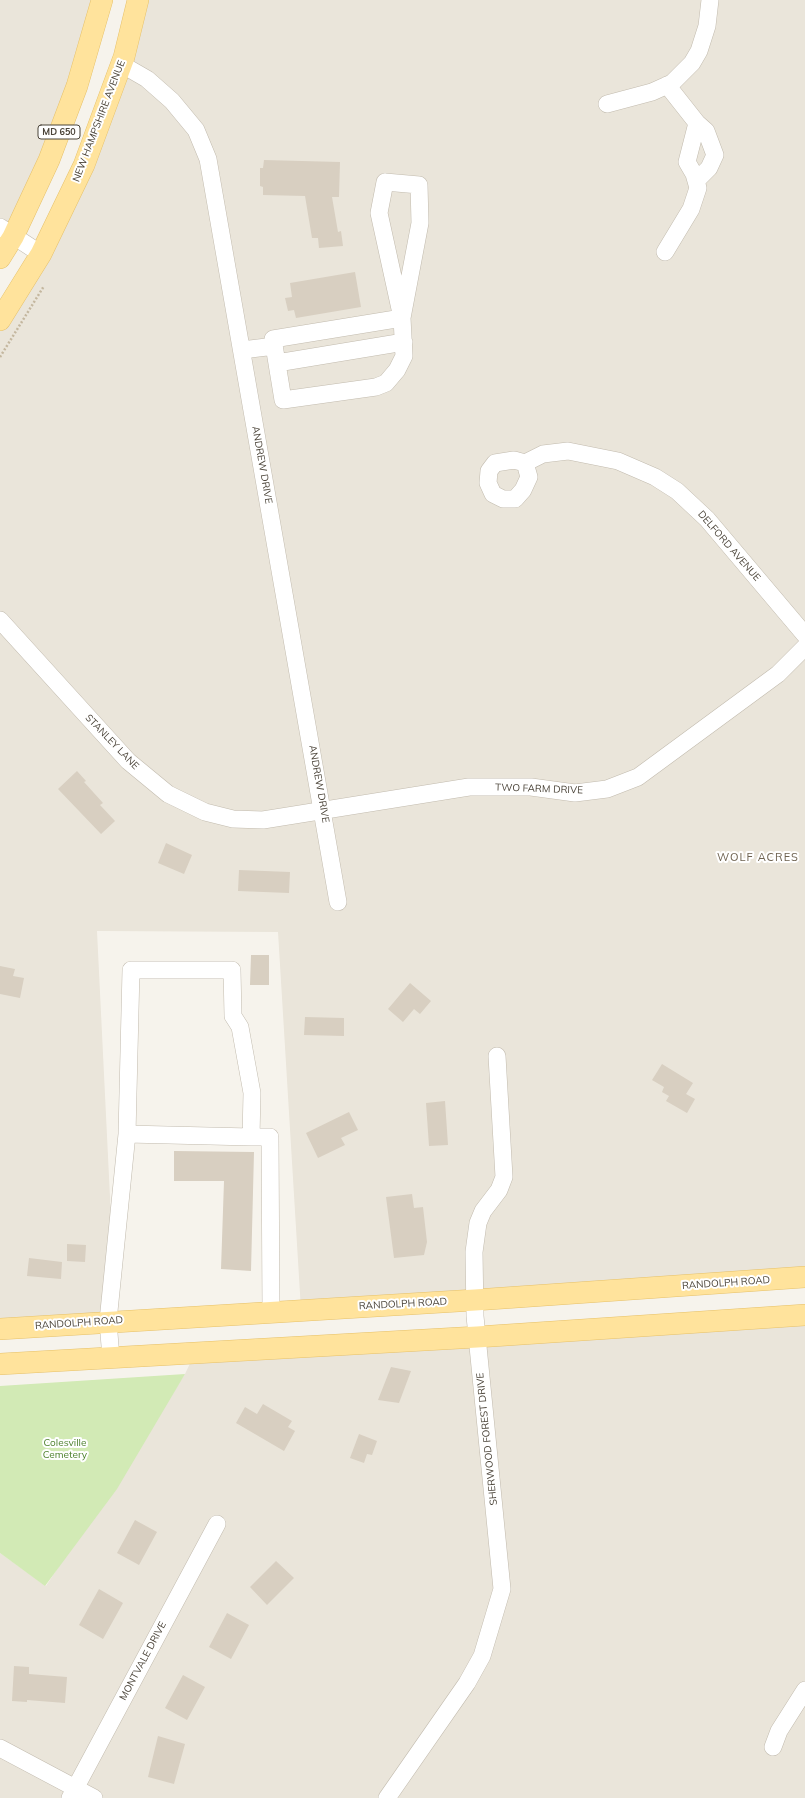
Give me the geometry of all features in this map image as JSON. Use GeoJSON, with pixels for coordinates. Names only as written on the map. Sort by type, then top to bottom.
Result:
{"type":"FeatureCollection","features":[{"type":"Feature","properties":{"kind":"main road","name":"MD 650"},"geometry":{"type":"LineString","coordinates":[[0,258],[7,232],[49,160],[77,86],[102,0]]}},
{"type":"Feature","properties":{"kind":"main road","name":"NEW HAMPSHIRE AVENUE"},"geometry":{"type":"LineString","coordinates":[[0,320],[41,254],[84,165],[121,64],[138,0]]}},
{"type":"Feature","properties":{"kind":"main road","name":"RANDOLPH ROAD"},"geometry":{"type":"LineString","coordinates":[[0,1328],[475,1300],[805,1277]]}},
{"type":"Feature","properties":{"kind":"main road"},"geometry":{"type":"LineString","coordinates":[[0,1364],[477,1337],[805,1315]]}},
{"type":"Feature","properties":{"kind":"street"},"geometry":{"type":"LineString","coordinates":[[607,104],[652,92],[667,85],[692,63],[699,51],[707,26],[710,0]]}},
{"type":"Feature","properties":{"kind":"street","name":"ANDREW DRIVE"},"geometry":{"type":"LineString","coordinates":[[121,64],[147,79],[172,101],[196,130],[208,159],[338,902]]}},
{"type":"Feature","properties":{"kind":"street"},"geometry":{"type":"LineString","coordinates":[[667,85],[697,123],[706,131],[715,155],[709,168],[696,181]]}},
{"type":"Feature","properties":{"kind":"street"},"geometry":{"type":"LineString","coordinates":[[665,252],[691,209],[698,188],[687,162],[697,123]]}},
{"type":"Feature","properties":{"kind":"street"},"geometry":{"type":"LineString","coordinates":[[402,318],[273,339],[283,400],[376,387],[386,383],[397,370],[404,356],[402,318],[379,213],[385,182],[419,185],[420,223],[402,318]]}},
{"type":"Feature","properties":{"kind":"street"},"geometry":{"type":"LineString","coordinates":[[7,232],[41,254]]}},
{"type":"Feature","properties":{"kind":"street"},"geometry":{"type":"LineString","coordinates":[[242,350],[276,354],[404,342]]}},
{"type":"Feature","properties":{"kind":"street","name":"DELFORD AVENUE"},"geometry":{"type":"LineString","coordinates":[[525,463],[543,454],[568,451],[618,461],[655,477],[677,491],[707,519],[805,635]]}},
{"type":"Feature","properties":{"kind":"street","name":"STANLEY LANE"},"geometry":{"type":"LineString","coordinates":[[0,620],[128,761],[168,794],[205,812],[233,819],[263,820],[323,811]]}},
{"type":"Feature","properties":{"kind":"street","name":"TWO FARM DRIVE"},"geometry":{"type":"LineString","coordinates":[[323,811],[469,787],[531,788],[575,792],[607,789],[638,777],[778,674],[805,647]]}},
{"type":"Feature","properties":{"kind":"street"},"geometry":{"type":"LineString","coordinates":[[111,1358],[108,1321],[127,1134],[131,970],[232,970],[233,1016],[240,1027],[252,1093],[252,1137]]}},
{"type":"Feature","properties":{"kind":"street","name":"SHERWOOD FOREST DRIVE"},"geometry":{"type":"LineString","coordinates":[[387,1798],[467,1684],[482,1656],[502,1589],[477,1337],[474,1252],[478,1223],[483,1211],[500,1190],[504,1177],[497,1056]]}},
{"type":"Feature","properties":{"kind":"street"},"geometry":{"type":"LineString","coordinates":[[127,1134],[270,1137],[271,1312]]}},
{"type":"Feature","properties":{"kind":"street","name":"MONTVALE DRIVE"},"geometry":{"type":"LineString","coordinates":[[72,1793],[217,1524]]}},
{"type":"Feature","properties":{"kind":"street"},"geometry":{"type":"LineString","coordinates":[[773,1747],[779,1731],[805,1690]]}},
{"type":"Feature","properties":{"kind":"street"},"geometry":{"type":"LineString","coordinates":[[0,1748],[72,1793],[94,1798]]}},
{"type":"Feature","properties":{"kind":"shaded area"},"geometry":{"type":"Polygon","coordinates":[[[0,0],[102,0],[13,237],[0,227],[0,0]]]}},
{"type":"Feature","properties":{"kind":"shaded area"},"geometry":{"type":"Polygon","coordinates":[[[138,0],[805,0],[805,1277],[301,1310],[278,932],[97,931],[116,1320],[0,1329],[0,320],[41,254],[138,0]]]}},
{"type":"Feature","properties":{"kind":"shaded area"},"geometry":{"type":"Polygon","coordinates":[[[805,1315],[805,1798],[0,1798],[0,1553],[46,1586],[185,1374],[195,1353],[805,1315]]]}},
{"type":"Feature","properties":{"kind":"green space","name":"Colesville Cemetery"},"geometry":{"type":"Polygon","coordinates":[[[185,1374],[117,1489],[45,1586],[0,1553],[0,1386],[185,1374]]]}},
{"type":"Feature","properties":{"kind":"building"},"geometry":{"type":"Polygon","coordinates":[[[264,160],[340,162],[339,197],[332,197],[338,232],[341,231],[343,246],[319,248],[318,238],[312,238],[305,196],[263,195],[263,187],[260,186],[260,168],[263,168],[264,160]]]}},
{"type":"Feature","properties":{"kind":"building"},"geometry":{"type":"Polygon","coordinates":[[[355,272],[361,307],[296,318],[294,310],[288,311],[285,298],[292,297],[290,283],[355,272]]]}},
{"type":"Feature","properties":{"kind":"building"},"geometry":{"type":"Polygon","coordinates":[[[77,771],[86,781],[84,782],[103,803],[100,805],[115,821],[101,834],[58,789],[77,771]]]}},
{"type":"Feature","properties":{"kind":"building"},"geometry":{"type":"Polygon","coordinates":[[[166,843],[192,855],[184,874],[158,863],[166,843]]]}},
{"type":"Feature","properties":{"kind":"building"},"geometry":{"type":"Polygon","coordinates":[[[239,870],[290,872],[289,893],[238,891],[239,870]]]}},
{"type":"Feature","properties":{"kind":"building"},"geometry":{"type":"Polygon","coordinates":[[[251,955],[269,955],[269,985],[250,985],[251,955]]]}},
{"type":"Feature","properties":{"kind":"building"},"geometry":{"type":"Polygon","coordinates":[[[0,966],[15,969],[13,976],[24,978],[20,998],[0,994],[0,966]]]}},
{"type":"Feature","properties":{"kind":"building"},"geometry":{"type":"Polygon","coordinates":[[[410,983],[431,1001],[420,1014],[414,1009],[403,1022],[388,1009],[410,983]]]}},
{"type":"Feature","properties":{"kind":"building"},"geometry":{"type":"Polygon","coordinates":[[[305,1017],[344,1018],[344,1036],[304,1035],[305,1017]]]}},
{"type":"Feature","properties":{"kind":"building"},"geometry":{"type":"Polygon","coordinates":[[[662,1064],[693,1083],[686,1094],[695,1099],[687,1113],[666,1101],[669,1096],[662,1092],[664,1087],[652,1080],[662,1064]]]}},
{"type":"Feature","properties":{"kind":"building"},"geometry":{"type":"Polygon","coordinates":[[[445,1101],[448,1145],[429,1146],[426,1103],[445,1101]]]}},
{"type":"Feature","properties":{"kind":"building"},"geometry":{"type":"Polygon","coordinates":[[[349,1112],[358,1130],[341,1138],[345,1145],[318,1158],[306,1133],[349,1112]]]}},
{"type":"Feature","properties":{"kind":"building"},"geometry":{"type":"Polygon","coordinates":[[[174,1151],[254,1152],[251,1271],[221,1269],[224,1181],[174,1181],[174,1151]]]}},
{"type":"Feature","properties":{"kind":"building"},"geometry":{"type":"Polygon","coordinates":[[[412,1194],[414,1208],[423,1207],[427,1242],[424,1255],[394,1258],[386,1197],[412,1194]]]}},
{"type":"Feature","properties":{"kind":"building"},"geometry":{"type":"Polygon","coordinates":[[[67,1244],[86,1245],[85,1262],[67,1261],[67,1244]]]}},
{"type":"Feature","properties":{"kind":"building"},"geometry":{"type":"Polygon","coordinates":[[[29,1258],[62,1262],[61,1279],[27,1276],[29,1258]]]}},
{"type":"Feature","properties":{"kind":"building"},"geometry":{"type":"Polygon","coordinates":[[[391,1367],[411,1371],[399,1403],[378,1400],[391,1367]]]}},
{"type":"Feature","properties":{"kind":"building"},"geometry":{"type":"Polygon","coordinates":[[[263,1404],[292,1421],[288,1427],[295,1431],[284,1451],[236,1423],[245,1407],[257,1414],[263,1404]]]}},
{"type":"Feature","properties":{"kind":"building"},"geometry":{"type":"Polygon","coordinates":[[[359,1434],[377,1441],[372,1455],[367,1454],[364,1463],[350,1458],[359,1434]]]}},
{"type":"Feature","properties":{"kind":"building"},"geometry":{"type":"Polygon","coordinates":[[[135,1520],[157,1532],[139,1565],[117,1553],[135,1520]]]}},
{"type":"Feature","properties":{"kind":"building"},"geometry":{"type":"Polygon","coordinates":[[[276,1561],[294,1578],[267,1605],[250,1587],[276,1561]]]}},
{"type":"Feature","properties":{"kind":"building"},"geometry":{"type":"Polygon","coordinates":[[[99,1589],[123,1603],[103,1639],[79,1625],[99,1589]]]}},
{"type":"Feature","properties":{"kind":"building"},"geometry":{"type":"Polygon","coordinates":[[[227,1613],[249,1625],[231,1659],[209,1647],[227,1613]]]}},
{"type":"Feature","properties":{"kind":"building"},"geometry":{"type":"Polygon","coordinates":[[[14,1666],[29,1667],[29,1674],[67,1677],[65,1703],[27,1700],[27,1702],[12,1701],[14,1666]]]}},
{"type":"Feature","properties":{"kind":"building"},"geometry":{"type":"Polygon","coordinates":[[[183,1675],[205,1687],[187,1720],[165,1708],[183,1675]]]}},
{"type":"Feature","properties":{"kind":"building"},"geometry":{"type":"Polygon","coordinates":[[[158,1736],[185,1744],[174,1784],[148,1777],[158,1736]]]}},
{"type":"Feature","properties":{"kind":"district","name":"WOLF ACRES"},"geometry":{"type":"Point","coordinates":[758,858]}}]}
